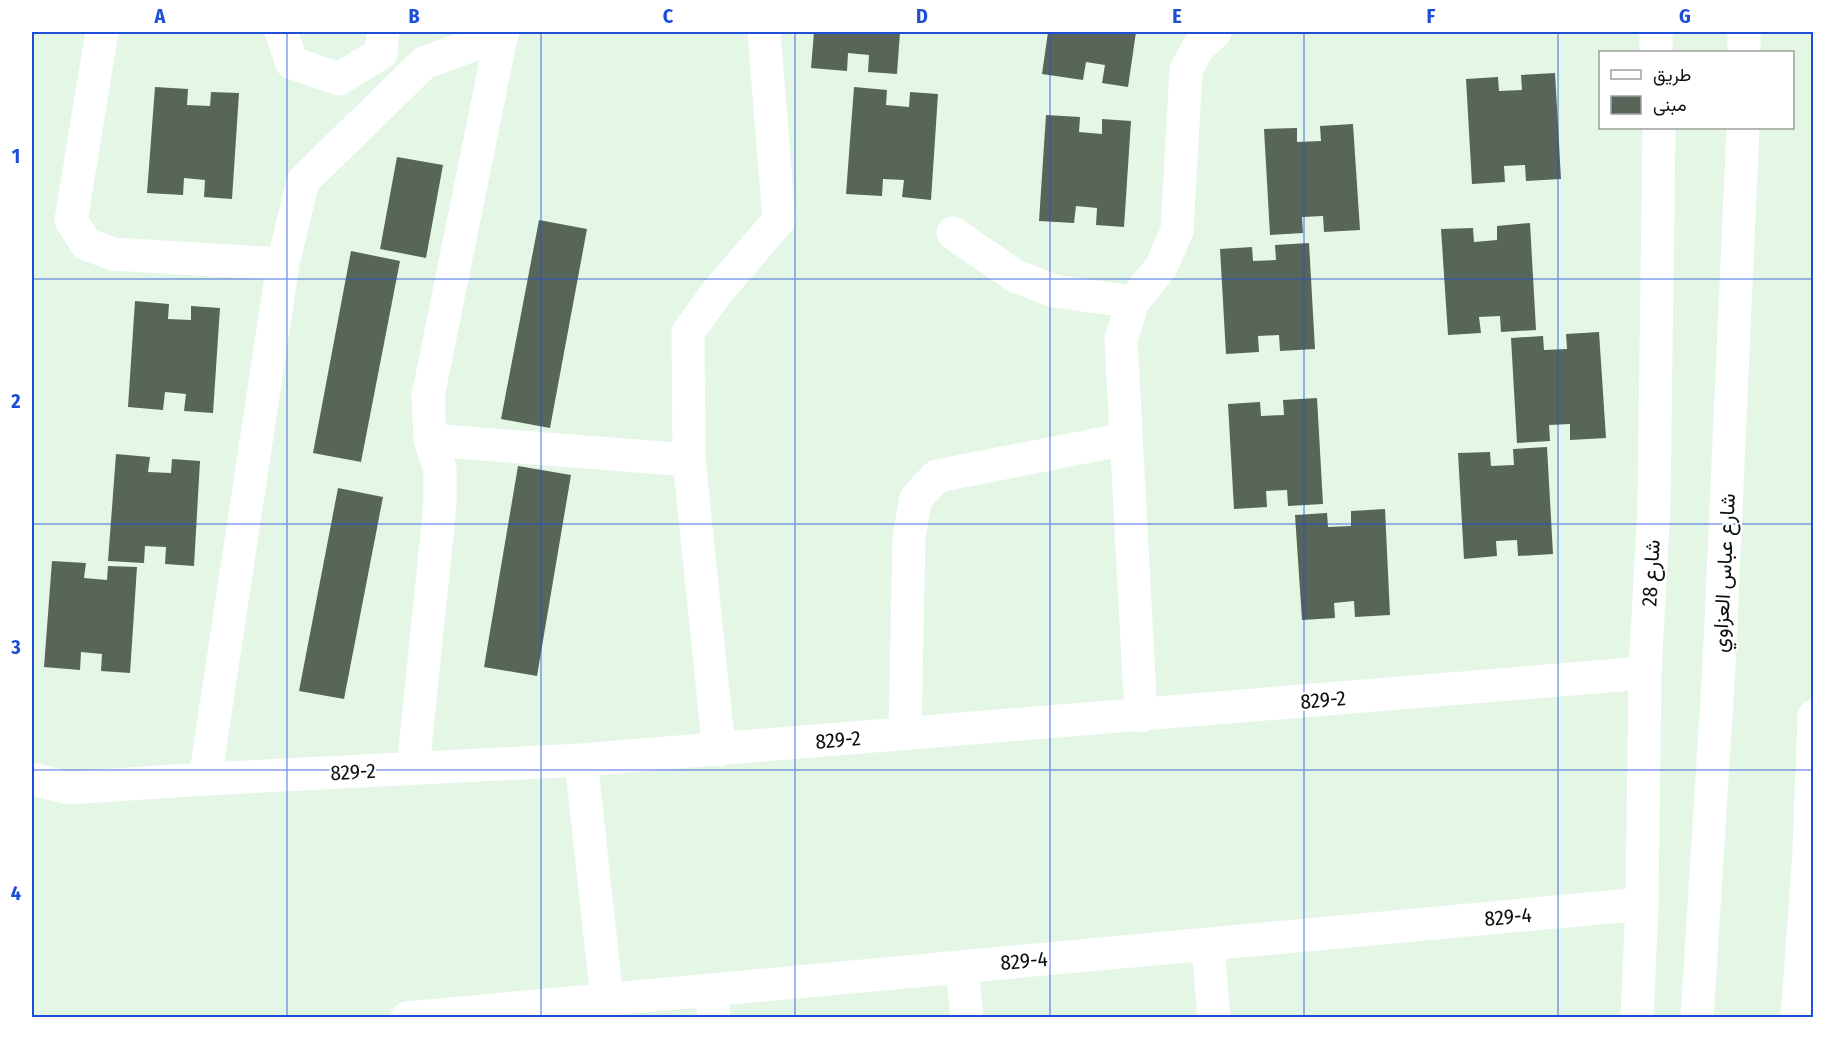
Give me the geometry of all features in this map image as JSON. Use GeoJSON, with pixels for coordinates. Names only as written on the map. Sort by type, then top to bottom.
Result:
{"type":"FeatureCollection","features":[{"type":"Feature","properties":{"kind":"street"},"geometry":{"type":"LineString","coordinates":[[102,32],[71,220],[86,244],[113,254],[284,264]]}},
{"type":"Feature","properties":{"kind":"street"},"geometry":{"type":"LineString","coordinates":[[281,32],[292,63],[339,79],[381,53],[383,32]]}},
{"type":"Feature","properties":{"kind":"street"},"geometry":{"type":"LineString","coordinates":[[719,750],[689,460],[688,332],[718,291],[779,220],[764,32]]}},
{"type":"Feature","properties":{"kind":"street"},"geometry":{"type":"LineString","coordinates":[[1141,716],[1121,340],[1133,302],[1161,267],[1177,231],[1186,70],[1185,45],[1198,48],[1215,32]]}},
{"type":"Feature","properties":{"kind":"street"},"geometry":{"type":"LineString","coordinates":[[1656,32],[1656,51]]}},
{"type":"Feature","properties":{"kind":"street"},"geometry":{"type":"LineString","coordinates":[[1744,32],[1744,51]]}},
{"type":"Feature","properties":{"kind":"street"},"geometry":{"type":"LineString","coordinates":[[206,779],[284,264],[303,181],[424,63],[502,33]]}},
{"type":"Feature","properties":{"kind":"street"},"geometry":{"type":"LineString","coordinates":[[413,768],[440,505],[440,469],[429,440],[428,396],[502,33]]}},
{"type":"Feature","properties":{"kind":"street","name":"شارع 28"},"geometry":{"type":"LineString","coordinates":[[1637,1017],[1642,904],[1645,674],[1654,505],[1659,129]]}},
{"type":"Feature","properties":{"kind":"street","name":"شارع عباس العزاوي"},"geometry":{"type":"LineString","coordinates":[[1697,1017],[1719,678],[1743,129]]}},
{"type":"Feature","properties":{"kind":"street"},"geometry":{"type":"LineString","coordinates":[[953,232],[1015,276],[1054,291],[1133,302]]}},
{"type":"Feature","properties":{"kind":"street"},"geometry":{"type":"LineString","coordinates":[[905,734],[909,536],[916,498],[936,477],[1126,439]]}},
{"type":"Feature","properties":{"kind":"street"},"geometry":{"type":"LineString","coordinates":[[429,440],[689,460]]}},
{"type":"Feature","properties":{"kind":"street","name":"829-2"},"geometry":{"type":"LineString","coordinates":[[32,779],[69,788],[581,760],[1645,674]]}},
{"type":"Feature","properties":{"kind":"street"},"geometry":{"type":"LineString","coordinates":[[1797,1017],[1809,850],[1814,716]]}},
{"type":"Feature","properties":{"kind":"street"},"geometry":{"type":"LineString","coordinates":[[581,760],[607,999]]}},
{"type":"Feature","properties":{"kind":"street","name":"829-4"},"geometry":{"type":"LineString","coordinates":[[407,1017],[467,1015],[607,999],[713,1004],[962,967],[1642,904]]}},
{"type":"Feature","properties":{"kind":"street"},"geometry":{"type":"LineString","coordinates":[[1208,944],[1214,1017]]}},
{"type":"Feature","properties":{"kind":"street"},"geometry":{"type":"LineString","coordinates":[[962,967],[967,1017]]}},
{"type":"Feature","properties":{"kind":"building"},"geometry":{"type":"Polygon","coordinates":[[[814,32],[900,32],[897,74],[868,72],[869,55],[848,53],[847,71],[811,68],[814,32]]]}},
{"type":"Feature","properties":{"kind":"building"},"geometry":{"type":"Polygon","coordinates":[[[1048,32],[1136,32],[1128,87],[1102,83],[1105,65],[1086,62],[1083,80],[1042,74],[1048,32]]]}},
{"type":"Feature","properties":{"kind":"building"},"geometry":{"type":"Polygon","coordinates":[[[1555,73],[1561,179],[1526,181],[1525,165],[1504,166],[1505,182],[1472,184],[1466,79],[1498,77],[1499,91],[1522,90],[1521,75],[1555,73]]]}},
{"type":"Feature","properties":{"kind":"building"},"geometry":{"type":"Polygon","coordinates":[[[155,87],[188,89],[187,105],[210,106],[211,92],[239,93],[232,199],[204,197],[205,180],[184,178],[183,195],[147,193],[155,87]]]}},
{"type":"Feature","properties":{"kind":"building"},"geometry":{"type":"Polygon","coordinates":[[[854,87],[887,90],[886,105],[909,107],[910,92],[938,94],[931,200],[902,197],[904,180],[883,179],[882,196],[846,194],[854,87]]]}},
{"type":"Feature","properties":{"kind":"building"},"geometry":{"type":"Polygon","coordinates":[[[1046,115],[1080,117],[1079,132],[1102,134],[1102,119],[1131,121],[1124,227],[1096,225],[1097,208],[1076,206],[1074,223],[1039,221],[1046,115]]]}},
{"type":"Feature","properties":{"kind":"building"},"geometry":{"type":"Polygon","coordinates":[[[1353,124],[1360,230],[1324,232],[1323,216],[1302,217],[1303,233],[1270,235],[1264,129],[1297,128],[1297,142],[1321,141],[1320,126],[1353,124]]]}},
{"type":"Feature","properties":{"kind":"building"},"geometry":{"type":"Polygon","coordinates":[[[397,157],[443,165],[426,258],[380,249],[397,157]]]}},
{"type":"Feature","properties":{"kind":"building"},"geometry":{"type":"Polygon","coordinates":[[[539,220],[587,229],[550,428],[501,419],[539,220]]]}},
{"type":"Feature","properties":{"kind":"building"},"geometry":{"type":"Polygon","coordinates":[[[1530,223],[1536,330],[1501,332],[1500,316],[1479,317],[1481,333],[1448,335],[1441,229],[1473,228],[1474,242],[1497,240],[1497,226],[1530,223]]]}},
{"type":"Feature","properties":{"kind":"building"},"geometry":{"type":"Polygon","coordinates":[[[1309,243],[1315,349],[1280,351],[1279,335],[1258,336],[1259,352],[1226,354],[1220,249],[1252,247],[1253,261],[1276,260],[1275,245],[1309,243]]]}},
{"type":"Feature","properties":{"kind":"building"},"geometry":{"type":"Polygon","coordinates":[[[351,251],[400,261],[361,462],[313,453],[351,251]]]}},
{"type":"Feature","properties":{"kind":"building"},"geometry":{"type":"Polygon","coordinates":[[[135,301],[169,304],[168,319],[191,320],[191,306],[220,308],[213,413],[184,411],[186,394],[165,392],[163,410],[128,407],[135,301]]]}},
{"type":"Feature","properties":{"kind":"building"},"geometry":{"type":"Polygon","coordinates":[[[1599,332],[1606,438],[1570,440],[1570,424],[1549,425],[1550,441],[1517,443],[1511,338],[1543,336],[1544,350],[1567,349],[1566,334],[1599,332]]]}},
{"type":"Feature","properties":{"kind":"building"},"geometry":{"type":"Polygon","coordinates":[[[1317,398],[1323,504],[1288,506],[1287,490],[1266,491],[1267,507],[1234,509],[1228,404],[1260,402],[1261,416],[1284,415],[1283,400],[1317,398]]]}},
{"type":"Feature","properties":{"kind":"building"},"geometry":{"type":"Polygon","coordinates":[[[1547,447],[1553,554],[1518,556],[1517,540],[1496,541],[1497,556],[1464,559],[1458,453],[1490,452],[1491,466],[1514,465],[1513,449],[1547,447]]]}},
{"type":"Feature","properties":{"kind":"building"},"geometry":{"type":"Polygon","coordinates":[[[116,454],[150,457],[148,472],[171,473],[172,459],[200,461],[194,566],[165,564],[166,547],[145,546],[144,563],[108,561],[116,454]]]}},
{"type":"Feature","properties":{"kind":"building"},"geometry":{"type":"Polygon","coordinates":[[[518,466],[571,475],[537,676],[484,667],[518,466]]]}},
{"type":"Feature","properties":{"kind":"building"},"geometry":{"type":"Polygon","coordinates":[[[338,488],[383,497],[344,699],[299,691],[338,488]]]}},
{"type":"Feature","properties":{"kind":"building"},"geometry":{"type":"Polygon","coordinates":[[[1385,509],[1390,615],[1355,617],[1354,601],[1334,603],[1335,618],[1302,620],[1295,515],[1327,513],[1328,527],[1351,526],[1351,511],[1385,509]]]}},
{"type":"Feature","properties":{"kind":"building"},"geometry":{"type":"Polygon","coordinates":[[[52,561],[86,563],[84,578],[107,580],[108,566],[137,567],[130,673],[101,671],[102,654],[81,652],[80,670],[44,667],[52,561]]]}}]}
